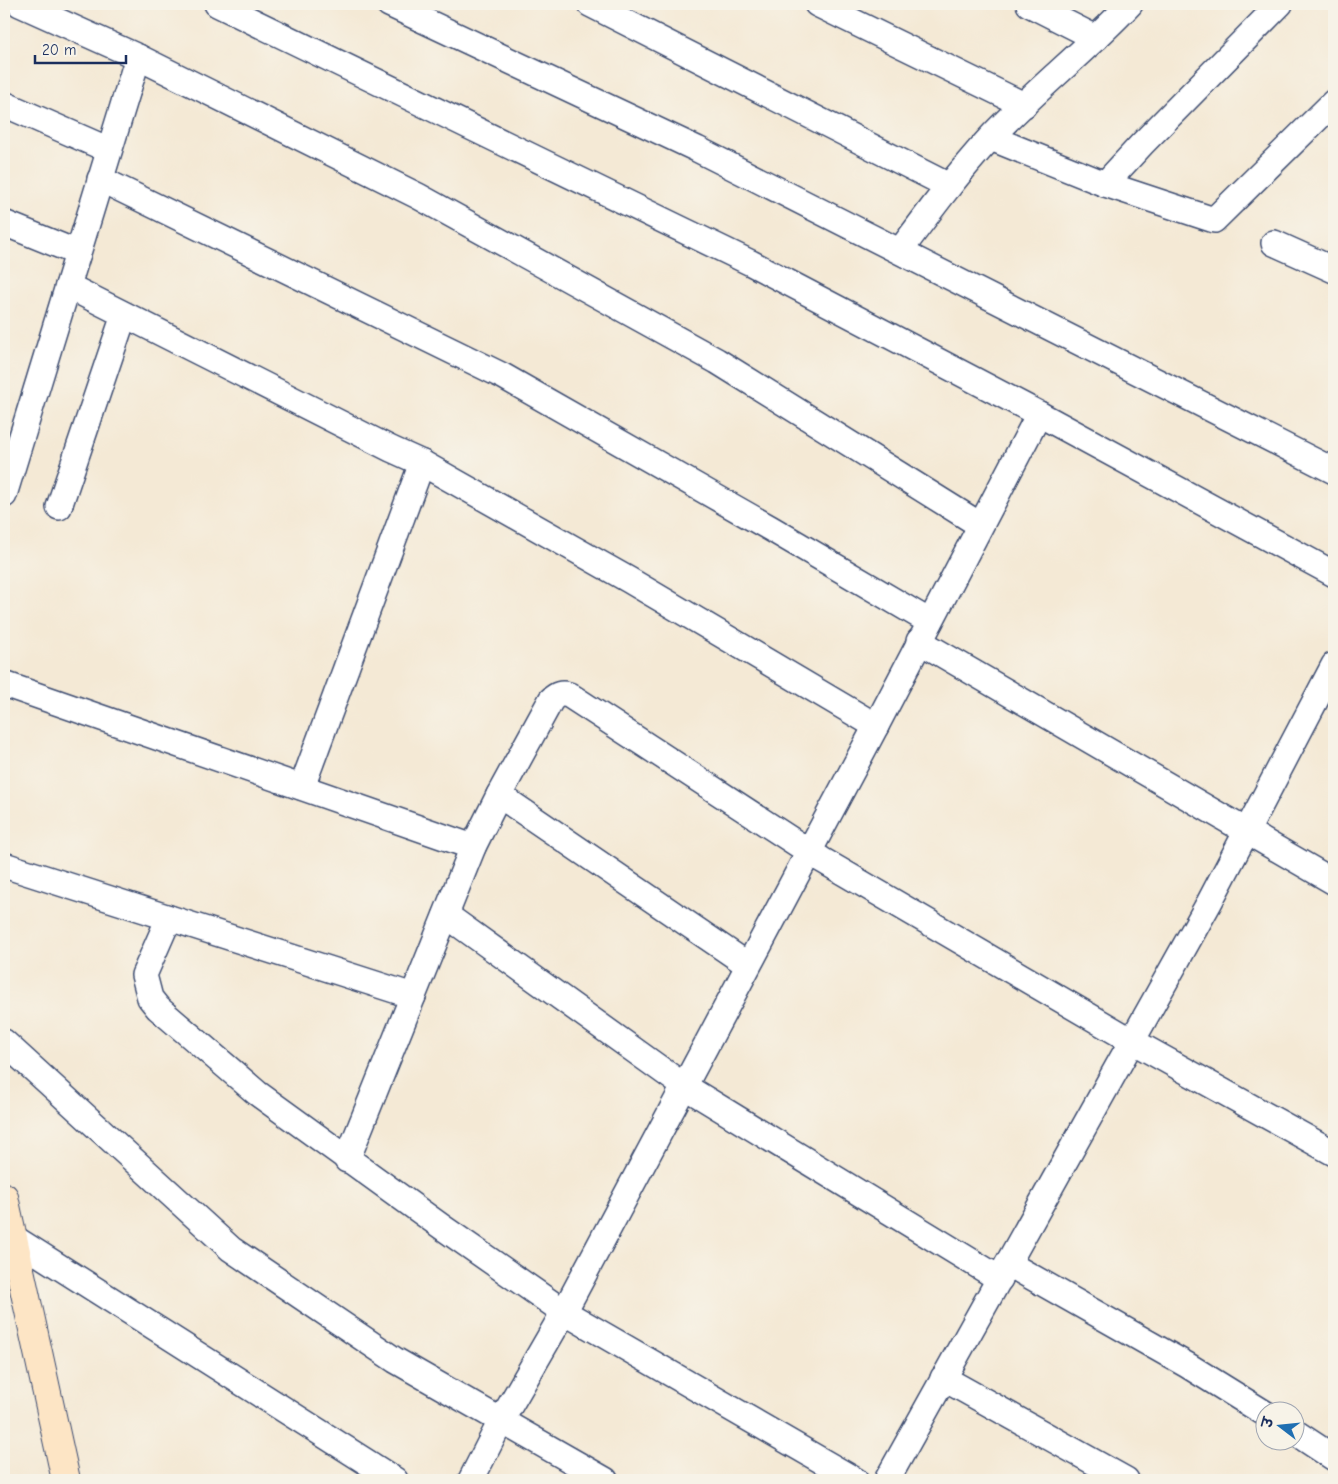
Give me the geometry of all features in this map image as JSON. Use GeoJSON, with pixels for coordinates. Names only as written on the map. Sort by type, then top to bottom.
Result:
{"type":"FeatureCollection","features":[{"type":"Feature","properties":{"kind":"street"},"geometry":{"type":"LineString","coordinates":[[20,4],[138,57],[418,196],[708,356],[980,525]]}},
{"type":"Feature","properties":{"kind":"street"},"geometry":{"type":"LineString","coordinates":[[217,4],[751,263],[1039,414],[1334,574]]}},
{"type":"Feature","properties":{"kind":"street"},"geometry":{"type":"LineString","coordinates":[[389,4],[697,149],[1334,471]]}},
{"type":"Feature","properties":{"kind":"street"},"geometry":{"type":"LineString","coordinates":[[590,4],[949,186]]}},
{"type":"Feature","properties":{"kind":"street"},"geometry":{"type":"LineString","coordinates":[[817,4],[1024,105]]}},
{"type":"Feature","properties":{"kind":"street"},"geometry":{"type":"LineString","coordinates":[[1029,4],[1096,38]]}},
{"type":"Feature","properties":{"kind":"street"},"geometry":{"type":"LineString","coordinates":[[900,251],[949,186],[991,138],[1130,4]]}},
{"type":"Feature","properties":{"kind":"street"},"geometry":{"type":"LineString","coordinates":[[1105,184],[1280,4]]}},
{"type":"Feature","properties":{"kind":"street"},"geometry":{"type":"LineString","coordinates":[[4,495],[138,57]]}},
{"type":"Feature","properties":{"kind":"street"},"geometry":{"type":"LineString","coordinates":[[991,138],[1105,184],[1214,220],[1334,102]]}},
{"type":"Feature","properties":{"kind":"street"},"geometry":{"type":"LineString","coordinates":[[4,104],[109,150]]}},
{"type":"Feature","properties":{"kind":"street"},"geometry":{"type":"LineString","coordinates":[[100,179],[503,376],[770,528],[924,631],[1334,882]]}},
{"type":"Feature","properties":{"kind":"street"},"geometry":{"type":"LineString","coordinates":[[4,223],[78,253]]}},
{"type":"Feature","properties":{"kind":"street"},"geometry":{"type":"LineString","coordinates":[[1274,242],[1330,262]]}},
{"type":"Feature","properties":{"kind":"street"},"geometry":{"type":"LineString","coordinates":[[68,286],[392,450],[422,463],[629,580],[876,726]]}},
{"type":"Feature","properties":{"kind":"street"},"geometry":{"type":"LineString","coordinates":[[59,507],[124,315]]}},
{"type":"Feature","properties":{"kind":"street"},"geometry":{"type":"LineString","coordinates":[[472,1480],[501,1421],[564,1312],[876,726],[1039,414]]}},
{"type":"Feature","properties":{"kind":"street"},"geometry":{"type":"LineString","coordinates":[[302,787],[422,463]]}},
{"type":"Feature","properties":{"kind":"street"},"geometry":{"type":"LineString","coordinates":[[887,1480],[943,1378],[1005,1272],[1248,831],[1334,665]]}},
{"type":"Feature","properties":{"kind":"street"},"geometry":{"type":"LineString","coordinates":[[4,684],[473,847]]}},
{"type":"Feature","properties":{"kind":"street"},"geometry":{"type":"LineString","coordinates":[[347,1160],[473,847],[499,795],[557,694],[569,695],[809,851],[1132,1041],[1334,1153]]}},
{"type":"Feature","properties":{"kind":"street"},"geometry":{"type":"LineString","coordinates":[[499,795],[748,965]]}},
{"type":"Feature","properties":{"kind":"street"},"geometry":{"type":"LineString","coordinates":[[4,865],[413,996]]}},
{"type":"Feature","properties":{"kind":"street"},"geometry":{"type":"LineString","coordinates":[[446,915],[684,1086],[1005,1272],[1187,1365],[1256,1408]]}},
{"type":"Feature","properties":{"kind":"street"},"geometry":{"type":"LineString","coordinates":[[169,918],[144,975],[150,998],[158,1008],[257,1093],[347,1160],[564,1312],[855,1480]]}},
{"type":"Feature","properties":{"kind":"street"},"geometry":{"type":"LineString","coordinates":[[4,1042],[231,1249],[395,1360],[605,1480]]}},
{"type":"Feature","properties":{"kind":"street"},"geometry":{"type":"LineString","coordinates":[[4,1197],[9,1228],[66,1480]]}},
{"type":"Feature","properties":{"kind":"street"},"geometry":{"type":"LineString","coordinates":[[9,1228],[395,1480]]}},
{"type":"Feature","properties":{"kind":"street"},"geometry":{"type":"LineString","coordinates":[[943,1378],[1126,1480]]}},
{"type":"Feature","properties":{"kind":"street"},"geometry":{"type":"LineString","coordinates":[[1306,1440],[1334,1458]]}}]}
